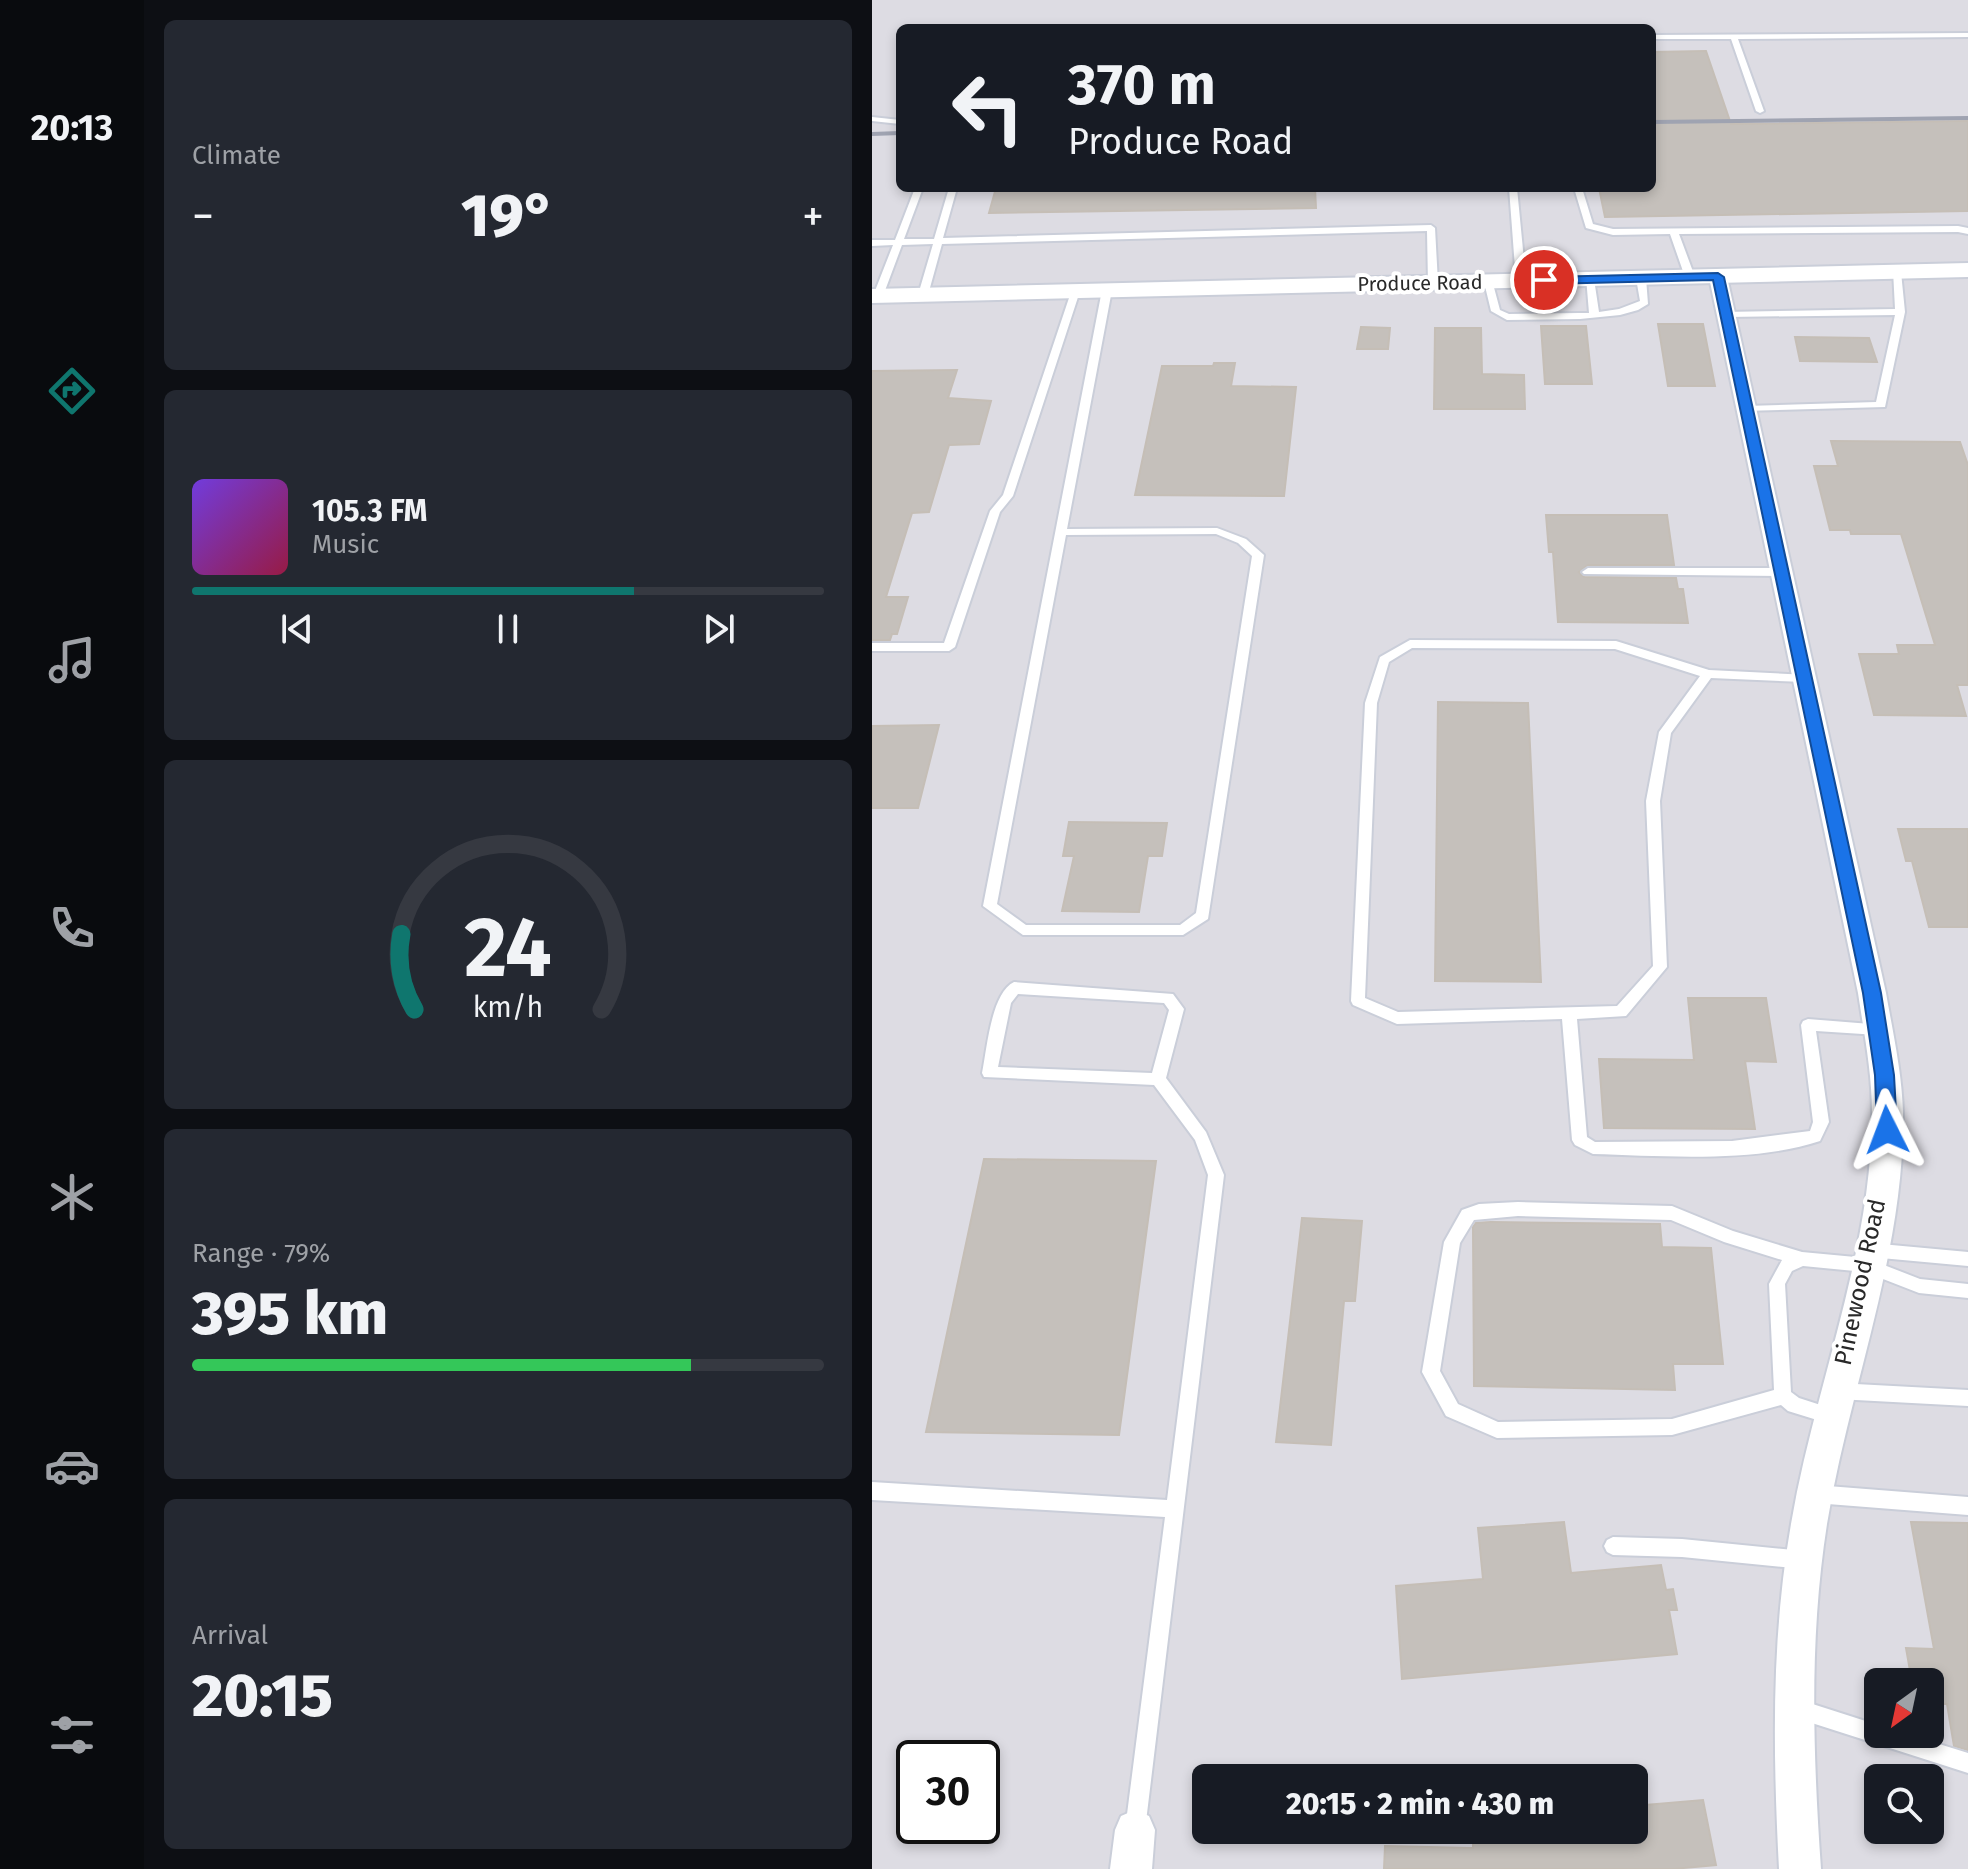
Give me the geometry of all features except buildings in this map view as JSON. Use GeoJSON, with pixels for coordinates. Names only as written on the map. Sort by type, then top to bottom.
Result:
{"type":"FeatureCollection","features":[{"type":"Feature","properties":{"kind":"street","name":"Produce Road"},"geometry":{"type":"LineString","coordinates":[[875,296],[1968,270]]}},
{"type":"Feature","properties":{"kind":"street","name":"Pinewood Road"},"geometry":{"type":"LineString","coordinates":[[1704,277],[1726,314],[1878,1029],[1884,1075],[1887,1130],[1868,1257],[1815,1494],[1795,1637],[1793,1708],[1800,1869]]}},
{"type":"Feature","properties":{"kind":"lane"},"geometry":{"type":"LineString","coordinates":[[1656,37],[1968,35]]}},
{"type":"Feature","properties":{"kind":"lane"},"geometry":{"type":"LineString","coordinates":[[1734,37],[1760,111]]}},
{"type":"Feature","properties":{"kind":"lane"},"geometry":{"type":"LineString","coordinates":[[872,119],[896,122]]}},
{"type":"Feature","properties":{"kind":"lane"},"geometry":{"type":"LineString","coordinates":[[875,296],[917,192]]}},
{"type":"Feature","properties":{"kind":"lane"},"geometry":{"type":"LineString","coordinates":[[923,295],[952,192]]}},
{"type":"Feature","properties":{"kind":"lane"},"geometry":{"type":"LineString","coordinates":[[1513,192],[1521,281]]}},
{"type":"Feature","properties":{"kind":"lane"},"geometry":{"type":"LineString","coordinates":[[1579,192],[1589,226],[1613,232],[1968,231]]}},
{"type":"Feature","properties":{"kind":"lane"},"geometry":{"type":"LineString","coordinates":[[872,243],[1431,228],[1433,283]]}},
{"type":"Feature","properties":{"kind":"lane"},"geometry":{"type":"LineString","coordinates":[[1673,231],[1704,277]]}},
{"type":"Feature","properties":{"kind":"lane"},"geometry":{"type":"LineString","coordinates":[[1746,409],[1881,405],[1900,312],[1896,272]]}},
{"type":"Feature","properties":{"kind":"lane"},"geometry":{"type":"LineString","coordinates":[[1489,282],[1496,311],[1507,317],[1594,314],[1640,307],[1645,302],[1641,278]]}},
{"type":"Feature","properties":{"kind":"lane"},"geometry":{"type":"LineString","coordinates":[[1589,279],[1594,314]]}},
{"type":"Feature","properties":{"kind":"lane"},"geometry":{"type":"LineString","coordinates":[[1061,532],[1217,531],[1242,541],[1258,555],[1203,915],[1183,930],[1023,930],[990,906],[1061,532],[1107,290]]}},
{"type":"Feature","properties":{"kind":"lane"},"geometry":{"type":"LineString","coordinates":[[872,647],[949,647],[995,511],[1008,496],[1075,291]]}},
{"type":"Feature","properties":{"kind":"lane"},"geometry":{"type":"LineString","coordinates":[[1726,314],[1900,312]]}},
{"type":"Feature","properties":{"kind":"lane"},"geometry":{"type":"LineString","coordinates":[[1588,572],[1783,572]]}},
{"type":"Feature","properties":{"kind":"lane"},"geometry":{"type":"LineString","coordinates":[[1708,674],[1665,732],[1653,801],[1660,967],[1621,1012],[1397,1018],[1358,1001],[1371,703],[1384,660],[1410,644],[1616,645],[1708,674],[1804,678]]}},
{"type":"Feature","properties":{"kind":"lane"},"geometry":{"type":"LineString","coordinates":[[1014,988],[1168,998],[1177,1009],[1158,1079],[989,1073],[1004,1001],[1014,988]]}},
{"type":"Feature","properties":{"kind":"lane"},"geometry":{"type":"LineString","coordinates":[[1569,1014],[1580,1140],[1593,1148],[1685,1150],[1786,1143],[1815,1136],[1821,1122],[1808,1025],[1878,1029]]}},
{"type":"Feature","properties":{"kind":"lane"},"geometry":{"type":"LineString","coordinates":[[1133,1850],[1216,1175],[1201,1137],[1158,1079]]}},
{"type":"Feature","properties":{"kind":"lane"},"geometry":{"type":"LineString","coordinates":[[1783,1396],[1672,1427],[1497,1430],[1452,1410],[1431,1372],[1452,1242],[1468,1215],[1479,1211],[1518,1209],[1672,1213],[1730,1237],[1802,1259],[1968,1259]]}},
{"type":"Feature","properties":{"kind":"lane"},"geometry":{"type":"LineString","coordinates":[[1868,1257],[1919,1286],[1968,1291]]}},
{"type":"Feature","properties":{"kind":"lane"},"geometry":{"type":"LineString","coordinates":[[1802,1259],[1786,1266],[1777,1284],[1783,1396],[1794,1405],[1968,1398]]}},
{"type":"Feature","properties":{"kind":"lane"},"geometry":{"type":"LineString","coordinates":[[872,1491],[1174,1509]]}},
{"type":"Feature","properties":{"kind":"lane"},"geometry":{"type":"LineString","coordinates":[[1815,1494],[1968,1506]]}},
{"type":"Feature","properties":{"kind":"lane"},"geometry":{"type":"LineString","coordinates":[[1613,1546],[1682,1548],[1805,1560]]}},
{"type":"Feature","properties":{"kind":"lane"},"geometry":{"type":"LineString","coordinates":[[1793,1708],[1968,1763]]}},
{"type":"Feature","properties":{"kind":"shaded area"},"geometry":{"type":"Polygon","coordinates":[[[872,0],[1968,0],[1968,1869],[872,1869],[872,0]]]}},
{"type":"Feature","properties":{"kind":"railway"},"geometry":{"type":"LineString","coordinates":[[1656,122],[1968,118]]}},
{"type":"Feature","properties":{"kind":"railway"},"geometry":{"type":"LineString","coordinates":[[872,134],[896,133]]}},
{"type":"Feature","properties":{"kind":"route"},"geometry":{"type":"LineString","coordinates":[[1544,280],[1718,277],[1872,993],[1884,1075],[1887,1130]]}}]}
